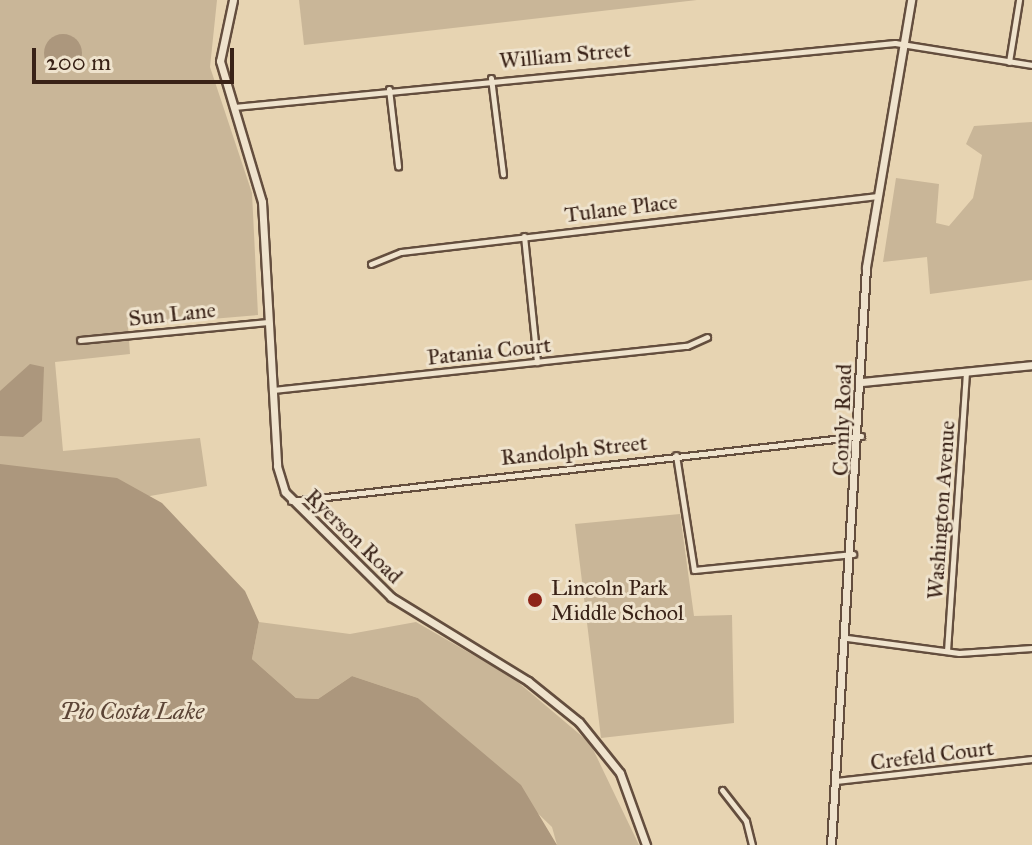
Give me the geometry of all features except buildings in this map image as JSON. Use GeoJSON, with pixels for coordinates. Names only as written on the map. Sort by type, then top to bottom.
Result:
{"type":"FeatureCollection","features":[{"type":"Feature","properties":{"kind":"street","name":"Ryerson Road"},"geometry":{"type":"LineString","coordinates":[[233,0],[220,47],[231,107],[262,202],[277,466],[290,501],[399,603],[510,669],[579,722],[620,773],[646,845]]}},
{"type":"Feature","properties":{"kind":"street","name":"Comly Road"},"geometry":{"type":"LineString","coordinates":[[831,845],[861,436],[864,291],[911,0]]}},
{"type":"Feature","properties":{"kind":"street"},"geometry":{"type":"LineString","coordinates":[[1009,62],[1019,0]]}},
{"type":"Feature","properties":{"kind":"street","name":"William Street"},"geometry":{"type":"LineString","coordinates":[[231,107],[491,78],[904,43],[1032,65]]}},
{"type":"Feature","properties":{"kind":"street"},"geometry":{"type":"LineString","coordinates":[[491,78],[503,174]]}},
{"type":"Feature","properties":{"kind":"street"},"geometry":{"type":"LineString","coordinates":[[389,89],[398,166]]}},
{"type":"Feature","properties":{"kind":"street","name":"Tulane Place"},"geometry":{"type":"LineString","coordinates":[[371,264],[401,252],[878,196]]}},
{"type":"Feature","properties":{"kind":"street"},"geometry":{"type":"LineString","coordinates":[[524,236],[537,362]]}},
{"type":"Feature","properties":{"kind":"street","name":"Sun Lane"},"geometry":{"type":"LineString","coordinates":[[80,340],[268,322]]}},
{"type":"Feature","properties":{"kind":"street","name":"Patania Court"},"geometry":{"type":"LineString","coordinates":[[273,390],[687,346],[707,337]]}},
{"type":"Feature","properties":{"kind":"street"},"geometry":{"type":"LineString","coordinates":[[863,382],[1032,365]]}},
{"type":"Feature","properties":{"kind":"street","name":"Washington Avenue"},"geometry":{"type":"LineString","coordinates":[[947,651],[966,372]]}},
{"type":"Feature","properties":{"kind":"street","name":"Randolph Street"},"geometry":{"type":"LineString","coordinates":[[290,501],[861,436]]}},
{"type":"Feature","properties":{"kind":"street"},"geometry":{"type":"LineString","coordinates":[[676,455],[693,569],[853,554]]}},
{"type":"Feature","properties":{"kind":"street"},"geometry":{"type":"LineString","coordinates":[[847,638],[947,651],[1032,648]]}},
{"type":"Feature","properties":{"kind":"street","name":"Crefeld Court"},"geometry":{"type":"LineString","coordinates":[[836,781],[1032,759]]}},
{"type":"Feature","properties":{"kind":"street"},"geometry":{"type":"LineString","coordinates":[[722,790],[746,821],[752,845]]}},
{"type":"Feature","properties":{"kind":"shaded area"},"geometry":{"type":"Polygon","coordinates":[[[0,0],[217,0],[210,67],[252,193],[258,315],[128,326],[130,354],[55,362],[63,451],[200,438],[207,486],[150,496],[0,495],[0,0]]]}},
{"type":"Feature","properties":{"kind":"shaded area"},"geometry":{"type":"Polygon","coordinates":[[[299,0],[697,0],[304,45],[299,0]]]}},
{"type":"Feature","properties":{"kind":"shaded area"},"geometry":{"type":"Polygon","coordinates":[[[1032,122],[1032,280],[930,294],[927,257],[883,262],[896,178],[939,184],[936,223],[949,226],[973,198],[982,155],[966,144],[974,126],[1032,122]]]}},
{"type":"Feature","properties":{"kind":"shaded area"},"geometry":{"type":"Polygon","coordinates":[[[680,514],[694,616],[732,615],[734,723],[601,738],[575,524],[680,514]]]}},
{"type":"Feature","properties":{"kind":"shaded area"},"geometry":{"type":"Polygon","coordinates":[[[259,622],[350,634],[416,622],[513,678],[590,743],[639,845],[557,845],[552,827],[418,698],[352,676],[318,699],[296,698],[252,659],[259,622]]]}},
{"type":"Feature","properties":{"kind":"water"},"geometry":{"type":"Polygon","coordinates":[[[63,34],[77,39],[82,53],[77,67],[63,72],[49,67],[44,53],[49,39],[63,34]]]}},
{"type":"Feature","properties":{"kind":"water"},"geometry":{"type":"Polygon","coordinates":[[[30,364],[44,367],[42,421],[23,437],[0,436],[0,391],[30,364]]]}},
{"type":"Feature","properties":{"kind":"water","name":"Pio Costa Lake"},"geometry":{"type":"Polygon","coordinates":[[[0,464],[117,478],[162,503],[245,591],[259,622],[252,659],[296,698],[318,699],[352,676],[418,698],[521,785],[557,845],[0,845],[0,464]]]}},
{"type":"Feature","properties":{"kind":"place","name":"Lincoln Park Middle School"},"geometry":{"type":"Point","coordinates":[535,600]}}]}
